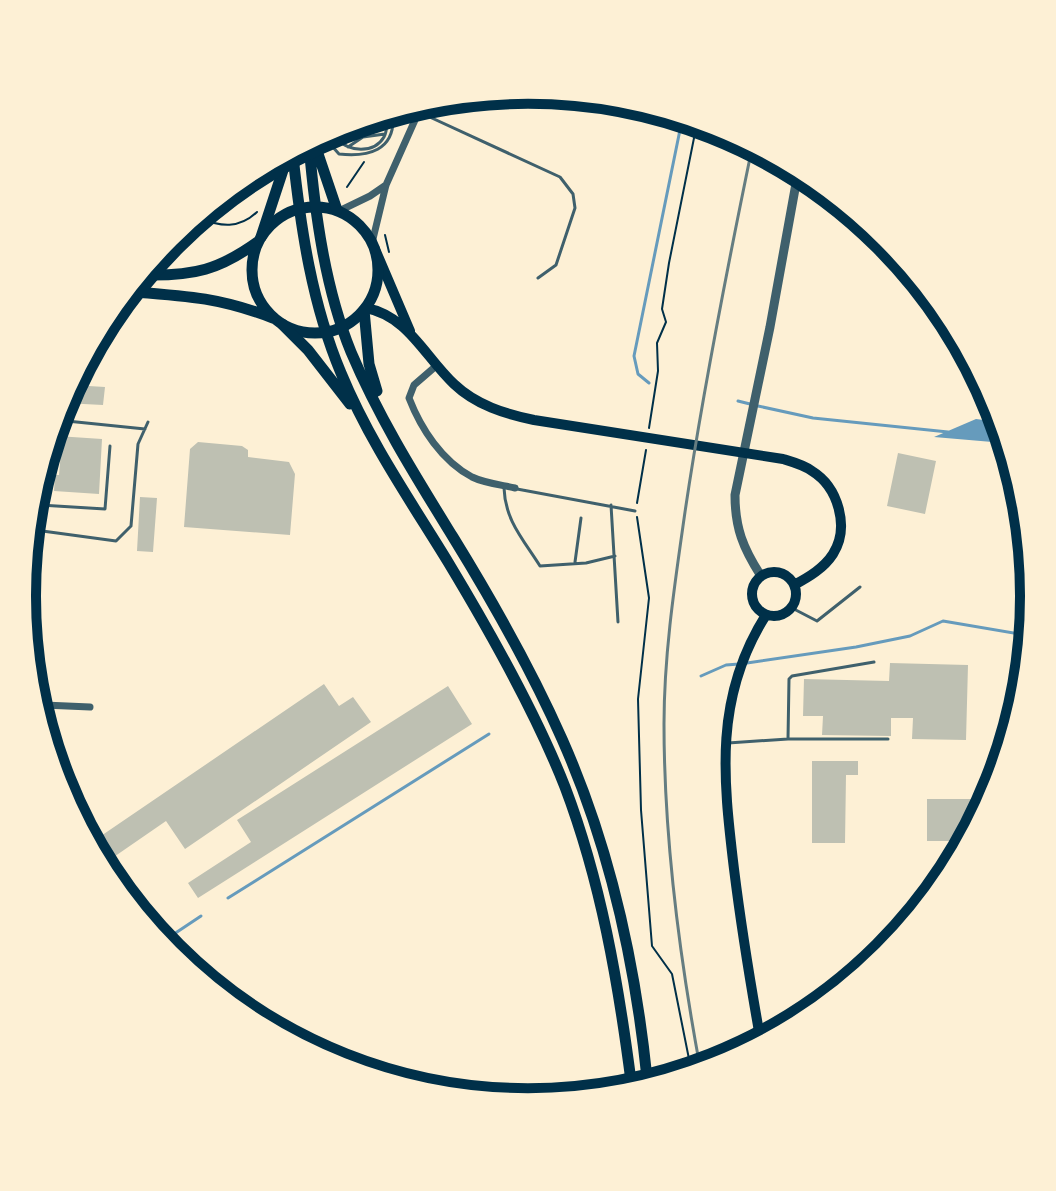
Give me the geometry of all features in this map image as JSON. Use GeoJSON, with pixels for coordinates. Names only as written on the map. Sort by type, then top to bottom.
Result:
{"type":"FeatureCollection","features":[{"type":"Feature","properties":{"kind":"main road"},"geometry":{"type":"LineString","coordinates":[[317,151],[338,211]]}},
{"type":"Feature","properties":{"kind":"main road"},"geometry":{"type":"LineString","coordinates":[[310,154],[326,266],[342,327],[382,419],[498,612],[561,737],[584,792],[608,861],[625,934],[646,1073]]}},
{"type":"Feature","properties":{"kind":"main road"},"geometry":{"type":"LineString","coordinates":[[294,163],[298,209],[313,286],[340,371],[362,420],[513,678],[565,786],[605,916],[630,1077]]}},
{"type":"Feature","properties":{"kind":"main road"},"geometry":{"type":"LineString","coordinates":[[284,168],[253,262],[254,284],[262,304],[308,350],[362,420]]}},
{"type":"Feature","properties":{"kind":"main road"},"geometry":{"type":"LineString","coordinates":[[155,275],[182,276],[231,261],[260,239],[277,219],[298,209],[316,206],[338,211],[355,221],[374,246],[410,331],[456,387],[478,402],[534,420],[798,464],[824,480],[832,491],[841,519],[840,535],[834,553],[823,567],[794,585]]}},
{"type":"Feature","properties":{"kind":"main road"},"geometry":{"type":"LineString","coordinates":[[141,292],[203,297],[235,304],[309,333],[327,332],[342,327],[365,309],[378,280],[374,246]]}},
{"type":"Feature","properties":{"kind":"main road"},"geometry":{"type":"LineString","coordinates":[[365,309],[387,314],[410,331]]}},
{"type":"Feature","properties":{"kind":"main road"},"geometry":{"type":"LineString","coordinates":[[365,309],[369,364],[382,419]]}},
{"type":"Feature","properties":{"kind":"main road"},"geometry":{"type":"LineString","coordinates":[[776,572],[785,575],[794,585],[796,595],[792,608],[778,616],[759,611],[752,593],[761,576],[776,572]]}},
{"type":"Feature","properties":{"kind":"main road"},"geometry":{"type":"LineString","coordinates":[[759,1030],[729,826],[724,743],[734,687],[745,655],[766,615]]}},
{"type":"Feature","properties":{"kind":"street"},"geometry":{"type":"LineString","coordinates":[[374,246],[386,185],[417,116]]}},
{"type":"Feature","properties":{"kind":"street"},"geometry":{"type":"LineString","coordinates":[[761,576],[742,541],[735,520],[735,495],[796,183]]}},
{"type":"Feature","properties":{"kind":"street"},"geometry":{"type":"LineString","coordinates":[[338,211],[386,185]]}},
{"type":"Feature","properties":{"kind":"street"},"geometry":{"type":"LineString","coordinates":[[436,366],[414,385],[409,398],[416,416],[435,446],[473,478],[515,488]]}},
{"type":"Feature","properties":{"kind":"street"},"geometry":{"type":"LineString","coordinates":[[49,705],[90,707]]}},
{"type":"Feature","properties":{"kind":"lane"},"geometry":{"type":"LineString","coordinates":[[426,114],[560,177],[573,194],[575,208],[556,265],[538,278]]}},
{"type":"Feature","properties":{"kind":"lane"},"geometry":{"type":"LineString","coordinates":[[331,145],[339,154],[358,156],[378,151],[391,136],[390,123]]}},
{"type":"Feature","properties":{"kind":"lane"},"geometry":{"type":"LineString","coordinates":[[340,141],[352,150],[365,148],[378,142],[388,124]]}},
{"type":"Feature","properties":{"kind":"lane"},"geometry":{"type":"LineString","coordinates":[[347,148],[363,137],[385,134]]}},
{"type":"Feature","properties":{"kind":"lane"},"geometry":{"type":"LineString","coordinates":[[68,421],[145,429]]}},
{"type":"Feature","properties":{"kind":"lane"},"geometry":{"type":"LineString","coordinates":[[40,529],[116,541],[131,526],[138,444],[148,422]]}},
{"type":"Feature","properties":{"kind":"lane"},"geometry":{"type":"LineString","coordinates":[[44,505],[105,509],[110,446]]}},
{"type":"Feature","properties":{"kind":"lane"},"geometry":{"type":"LineString","coordinates":[[504,485],[505,507],[540,566],[615,556]]}},
{"type":"Feature","properties":{"kind":"lane"},"geometry":{"type":"LineString","coordinates":[[515,488],[635,511]]}},
{"type":"Feature","properties":{"kind":"lane"},"geometry":{"type":"LineString","coordinates":[[611,505],[618,622]]}},
{"type":"Feature","properties":{"kind":"lane"},"geometry":{"type":"LineString","coordinates":[[575,563],[581,518]]}},
{"type":"Feature","properties":{"kind":"lane"},"geometry":{"type":"LineString","coordinates":[[792,608],[817,621],[860,587]]}},
{"type":"Feature","properties":{"kind":"lane"},"geometry":{"type":"LineString","coordinates":[[788,739],[789,679],[792,676],[874,662]]}},
{"type":"Feature","properties":{"kind":"lane"},"geometry":{"type":"LineString","coordinates":[[724,743],[788,739],[888,739]]}},
{"type":"Feature","properties":{"kind":"path"},"geometry":{"type":"LineString","coordinates":[[649,430],[658,371],[657,343],[666,322],[662,309],[669,263],[695,133]]}},
{"type":"Feature","properties":{"kind":"path"},"geometry":{"type":"LineString","coordinates":[[347,187],[358,168],[368,160]]}},
{"type":"Feature","properties":{"kind":"path"},"geometry":{"type":"LineString","coordinates":[[209,222],[221,226],[236,225],[251,218],[260,208]]}},
{"type":"Feature","properties":{"kind":"path"},"geometry":{"type":"LineString","coordinates":[[384,233],[391,261]]}},
{"type":"Feature","properties":{"kind":"path"},"geometry":{"type":"LineString","coordinates":[[646,445],[635,511],[649,598],[638,699],[641,810],[652,946],[672,974],[689,1060]]}},
{"type":"Feature","properties":{"kind":"water"},"geometry":{"type":"Polygon","coordinates":[[[976,419],[988,421],[996,442],[934,437],[976,419]]]}},
{"type":"Feature","properties":{"kind":"building"},"geometry":{"type":"Polygon","coordinates":[[[83,386],[105,387],[103,405],[75,404],[83,386]]]}},
{"type":"Feature","properties":{"kind":"building"},"geometry":{"type":"Polygon","coordinates":[[[62,436],[102,439],[99,494],[54,491],[61,451],[58,450],[62,436]]]}},
{"type":"Feature","properties":{"kind":"building"},"geometry":{"type":"Polygon","coordinates":[[[198,442],[242,446],[248,450],[248,457],[289,462],[295,474],[290,535],[184,527],[190,449],[198,442]]]}},
{"type":"Feature","properties":{"kind":"building"},"geometry":{"type":"Polygon","coordinates":[[[898,453],[936,461],[925,514],[887,506],[898,453]]]}},
{"type":"Feature","properties":{"kind":"building"},"geometry":{"type":"Polygon","coordinates":[[[140,497],[157,498],[153,552],[137,551],[140,497]]]}},
{"type":"Feature","properties":{"kind":"building"},"geometry":{"type":"Polygon","coordinates":[[[890,663],[968,665],[966,740],[912,739],[913,718],[891,718],[891,736],[822,735],[823,716],[803,716],[804,679],[889,681],[890,663]]]}},
{"type":"Feature","properties":{"kind":"building"},"geometry":{"type":"Polygon","coordinates":[[[324,684],[339,706],[353,697],[371,722],[185,849],[166,821],[112,858],[100,837],[324,684]]]}},
{"type":"Feature","properties":{"kind":"building"},"geometry":{"type":"Polygon","coordinates":[[[448,686],[472,724],[198,898],[188,883],[251,842],[237,820],[448,686]]]}},
{"type":"Feature","properties":{"kind":"building"},"geometry":{"type":"Polygon","coordinates":[[[812,761],[858,761],[858,775],[846,775],[845,843],[812,843],[812,761]]]}},
{"type":"Feature","properties":{"kind":"building"},"geometry":{"type":"Polygon","coordinates":[[[927,799],[976,799],[955,841],[927,841],[927,799]]]}},
{"type":"Feature","properties":{"kind":"waterway"},"geometry":{"type":"LineString","coordinates":[[649,383],[638,374],[634,356],[680,128]]}},
{"type":"Feature","properties":{"kind":"waterway"},"geometry":{"type":"LineString","coordinates":[[738,401],[750,404]]}},
{"type":"Feature","properties":{"kind":"waterway"},"geometry":{"type":"LineString","coordinates":[[758,406],[813,418],[948,432]]}},
{"type":"Feature","properties":{"kind":"waterway"},"geometry":{"type":"LineString","coordinates":[[747,663],[910,636],[943,621],[1018,634]]}},
{"type":"Feature","properties":{"kind":"waterway"},"geometry":{"type":"LineString","coordinates":[[701,676],[726,665],[739,664]]}},
{"type":"Feature","properties":{"kind":"waterway"},"geometry":{"type":"LineString","coordinates":[[228,898],[489,734]]}},
{"type":"Feature","properties":{"kind":"waterway"},"geometry":{"type":"LineString","coordinates":[[172,935],[201,916]]}},
{"type":"Feature","properties":{"kind":"railway"},"geometry":{"type":"LineString","coordinates":[[698,1057],[679,939],[670,853],[664,724],[666,671],[692,466],[750,156]]}}]}
